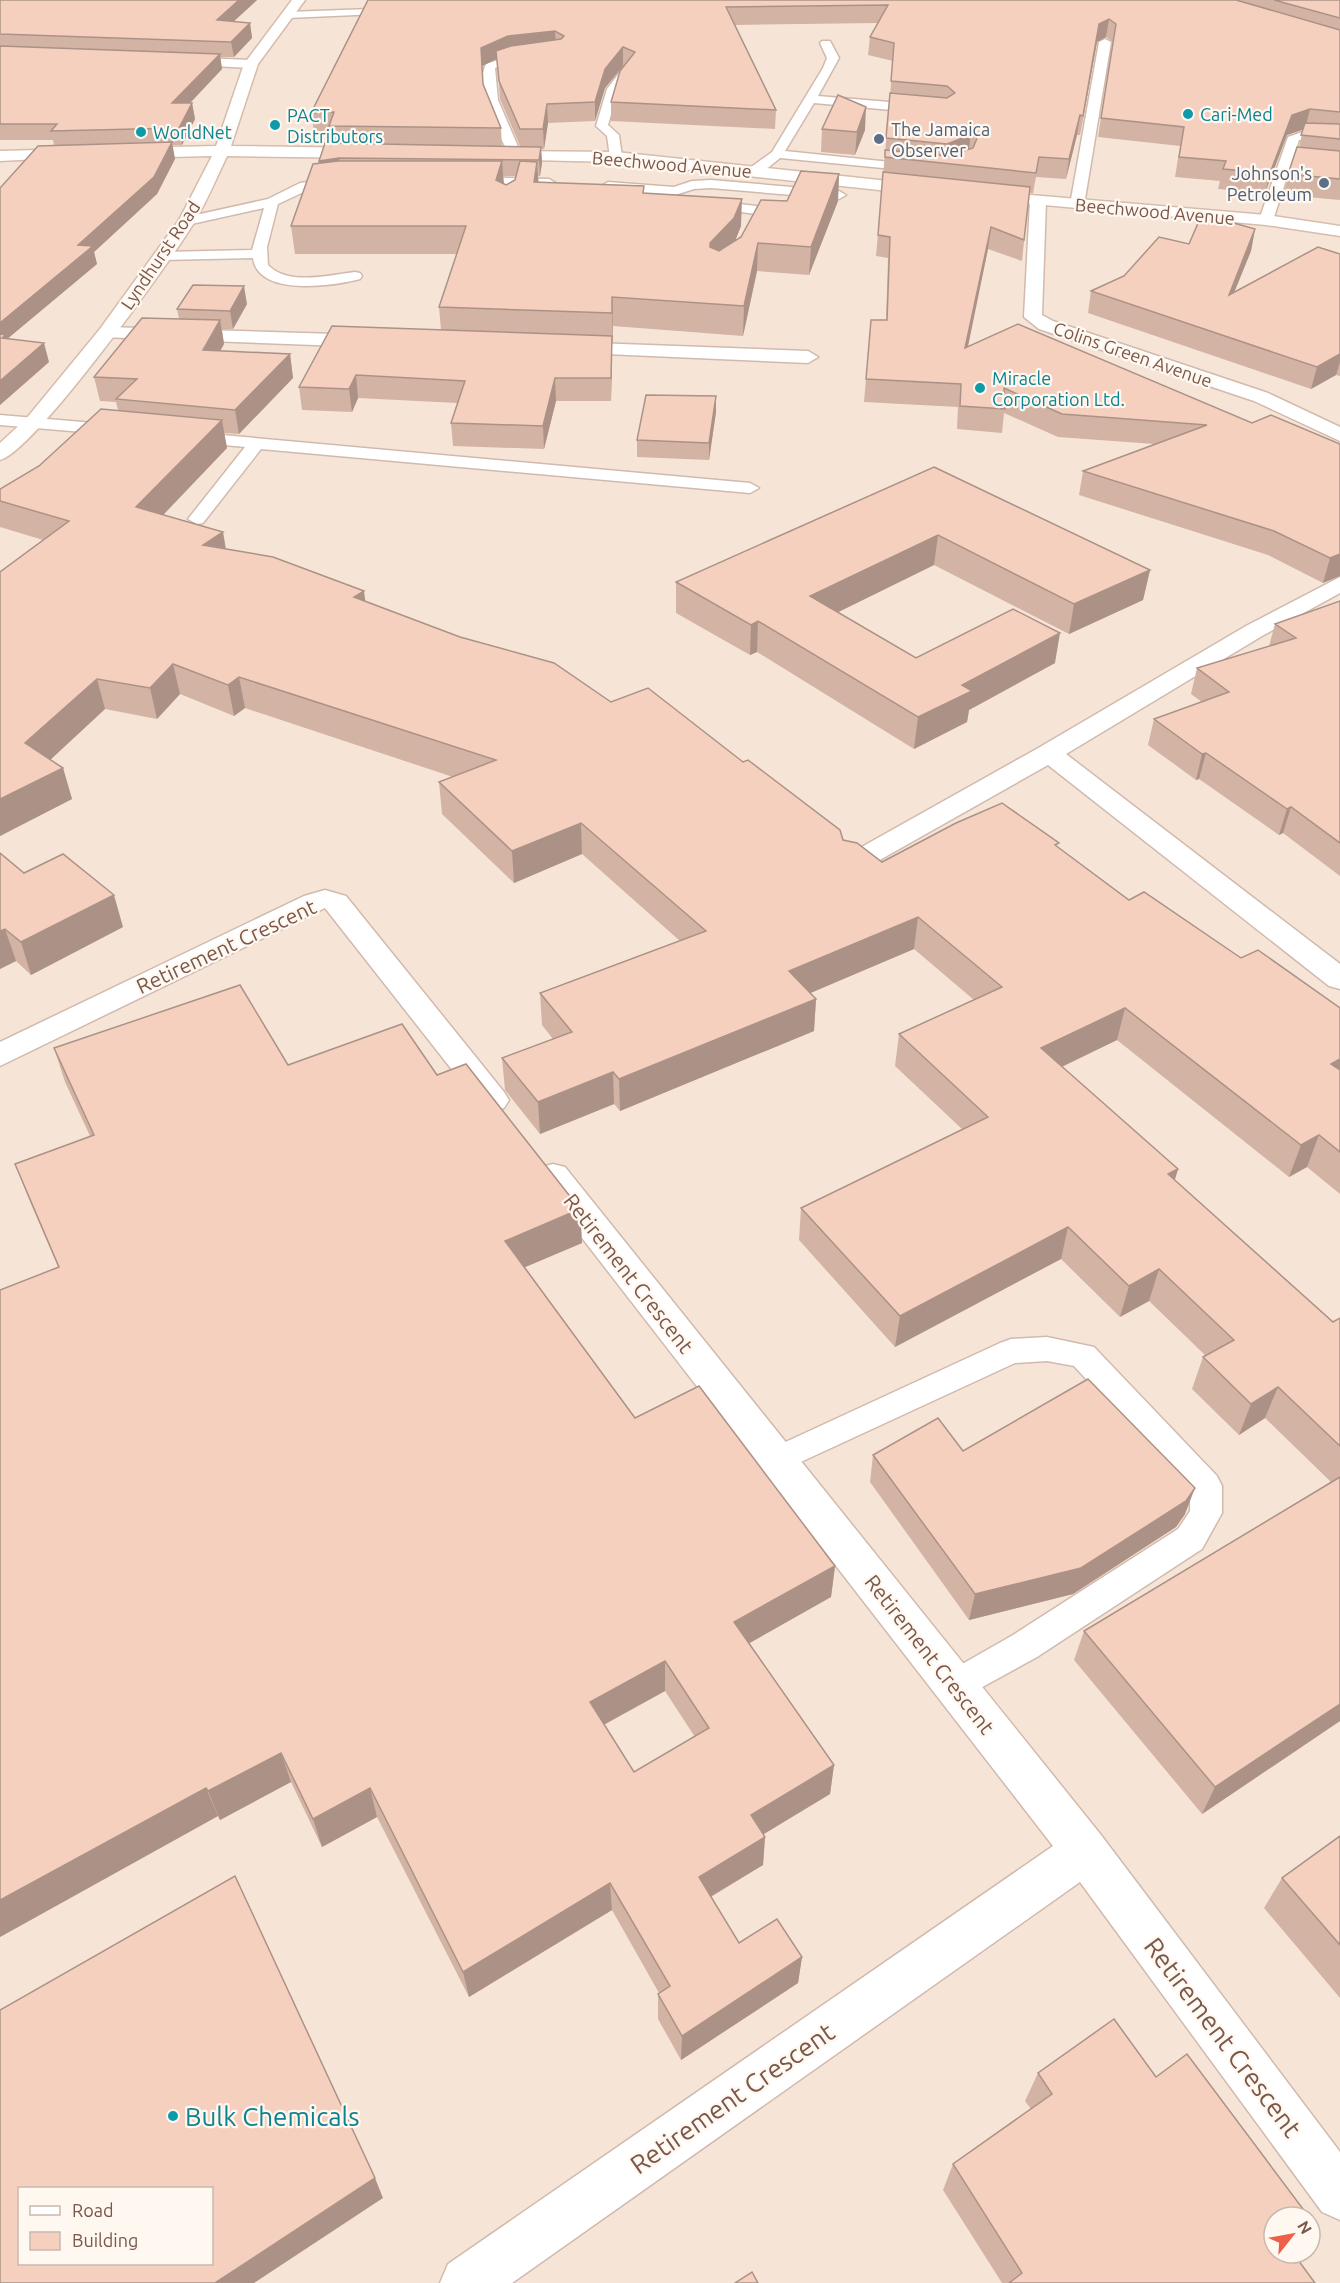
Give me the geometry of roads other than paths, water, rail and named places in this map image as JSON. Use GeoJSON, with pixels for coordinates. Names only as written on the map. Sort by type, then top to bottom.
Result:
{"type":"FeatureCollection","features":[{"type":"Feature","properties":{"kind":"street","name":"Lyndhurst Road"},"geometry":{"type":"LineString","coordinates":[[0,453],[33,423],[107,333],[187,221],[222,151],[251,64],[299,0]]}},
{"type":"Feature","properties":{"kind":"street"},"geometry":{"type":"LineString","coordinates":[[167,61],[251,64]]}},
{"type":"Feature","properties":{"kind":"street"},"geometry":{"type":"LineString","coordinates":[[117,153],[222,151],[386,154]]}},
{"type":"Feature","properties":{"kind":"street"},"geometry":{"type":"LineString","coordinates":[[0,156],[93,154]]}},
{"type":"Feature","properties":{"kind":"street","name":"Beechwood Avenue"},"geometry":{"type":"LineString","coordinates":[[481,155],[616,157],[942,192]]}},
{"type":"Feature","properties":{"kind":"street","name":"Beechwood Avenue"},"geometry":{"type":"LineString","coordinates":[[966,194],[1266,220],[1340,231]]}},
{"type":"Feature","properties":{"kind":"street","name":"Colins Green Avenue"},"geometry":{"type":"LineString","coordinates":[[1038,201],[1034,317],[1046,325],[1261,397],[1340,435]]}},
{"type":"Feature","properties":{"kind":"street"},"geometry":{"type":"LineString","coordinates":[[107,333],[383,342]]}},
{"type":"Feature","properties":{"kind":"street"},"geometry":{"type":"LineString","coordinates":[[549,348],[808,357]]}},
{"type":"Feature","properties":{"kind":"street"},"geometry":{"type":"LineString","coordinates":[[852,864],[1049,753],[1254,631],[1340,584]]}},
{"type":"Feature","properties":{"kind":"street"},"geometry":{"type":"LineString","coordinates":[[1049,753],[1340,980]]}},
{"type":"Feature","properties":{"kind":"street","name":"Retirement Crescent"},"geometry":{"type":"LineString","coordinates":[[0,1054],[314,902],[325,899],[336,902],[1086,1851],[1340,2194]]}},
{"type":"Feature","properties":{"kind":"street","name":"Retirement Crescent"},"geometry":{"type":"LineString","coordinates":[[467,2283],[1086,1851]]}},
{"type":"Feature","properties":{"kind":"lane"},"geometry":{"type":"LineString","coordinates":[[288,15],[406,11]]}},
{"type":"Feature","properties":{"kind":"lane"},"geometry":{"type":"LineString","coordinates":[[1077,205],[1106,42]]}},
{"type":"Feature","properties":{"kind":"lane"},"geometry":{"type":"LineString","coordinates":[[755,171],[777,154],[833,58],[826,43]]}},
{"type":"Feature","properties":{"kind":"lane"},"geometry":{"type":"LineString","coordinates":[[516,156],[494,108],[488,73],[490,66],[496,62],[544,55]]}},
{"type":"Feature","properties":{"kind":"lane"},"geometry":{"type":"LineString","coordinates":[[616,157],[614,135],[602,126],[608,94],[614,82],[627,70]]}},
{"type":"Feature","properties":{"kind":"lane"},"geometry":{"type":"LineString","coordinates":[[810,99],[934,110]]}},
{"type":"Feature","properties":{"kind":"lane"},"geometry":{"type":"LineString","coordinates":[[1266,220],[1284,160],[1294,137],[1305,135],[1340,138]]}},
{"type":"Feature","properties":{"kind":"lane"},"geometry":{"type":"LineString","coordinates":[[777,154],[935,170]]}},
{"type":"Feature","properties":{"kind":"lane"},"geometry":{"type":"LineString","coordinates":[[1284,160],[1304,162]]}},
{"type":"Feature","properties":{"kind":"lane"},"geometry":{"type":"LineString","coordinates":[[187,221],[272,202],[305,186],[353,181]]}},
{"type":"Feature","properties":{"kind":"lane"},"geometry":{"type":"LineString","coordinates":[[457,181],[563,183]]}},
{"type":"Feature","properties":{"kind":"lane"},"geometry":{"type":"LineString","coordinates":[[510,198],[515,181]]}},
{"type":"Feature","properties":{"kind":"lane"},"geometry":{"type":"LineString","coordinates":[[598,185],[675,191],[692,185],[711,184],[839,195]]}},
{"type":"Feature","properties":{"kind":"lane"},"geometry":{"type":"LineString","coordinates":[[749,228],[763,189]]}},
{"type":"Feature","properties":{"kind":"lane"},"geometry":{"type":"LineString","coordinates":[[675,191],[679,199],[698,204],[756,210]]}},
{"type":"Feature","properties":{"kind":"lane"},"geometry":{"type":"LineString","coordinates":[[272,202],[259,254],[261,265],[269,276],[283,281],[356,276]]}},
{"type":"Feature","properties":{"kind":"lane"},"geometry":{"type":"LineString","coordinates":[[163,256],[259,254]]}},
{"type":"Feature","properties":{"kind":"lane"},"geometry":{"type":"LineString","coordinates":[[0,420],[139,432]]}},
{"type":"Feature","properties":{"kind":"lane"},"geometry":{"type":"LineString","coordinates":[[175,436],[750,488]]}},
{"type":"Feature","properties":{"kind":"lane"},"geometry":{"type":"LineString","coordinates":[[197,519],[257,443]]}},
{"type":"Feature","properties":{"kind":"lane"},"geometry":{"type":"LineString","coordinates":[[777,1460],[1011,1351],[1047,1349],[1083,1356],[1206,1486],[1206,1513],[1190,1539],[1025,1646],[955,1686]]}},
{"type":"Feature","properties":{"kind":"place","name":"Cari-Med"},"geometry":{"type":"Point","coordinates":[1188,114]}},
{"type":"Feature","properties":{"kind":"place","name":"PACT Distributors"},"geometry":{"type":"Point","coordinates":[275,125]}},
{"type":"Feature","properties":{"kind":"place","name":"WorldNet"},"geometry":{"type":"Point","coordinates":[141,132]}},
{"type":"Feature","properties":{"kind":"place","name":"The Jamaica Observer"},"geometry":{"type":"Point","coordinates":[879,139]}},
{"type":"Feature","properties":{"kind":"place","name":"Johnson's Petroleum"},"geometry":{"type":"Point","coordinates":[1324,183]}},
{"type":"Feature","properties":{"kind":"place","name":"Miracle Corporation Ltd."},"geometry":{"type":"Point","coordinates":[980,388]}},
{"type":"Feature","properties":{"kind":"place","name":"Bulk Chemicals"},"geometry":{"type":"Point","coordinates":[173,2116]}}]}
